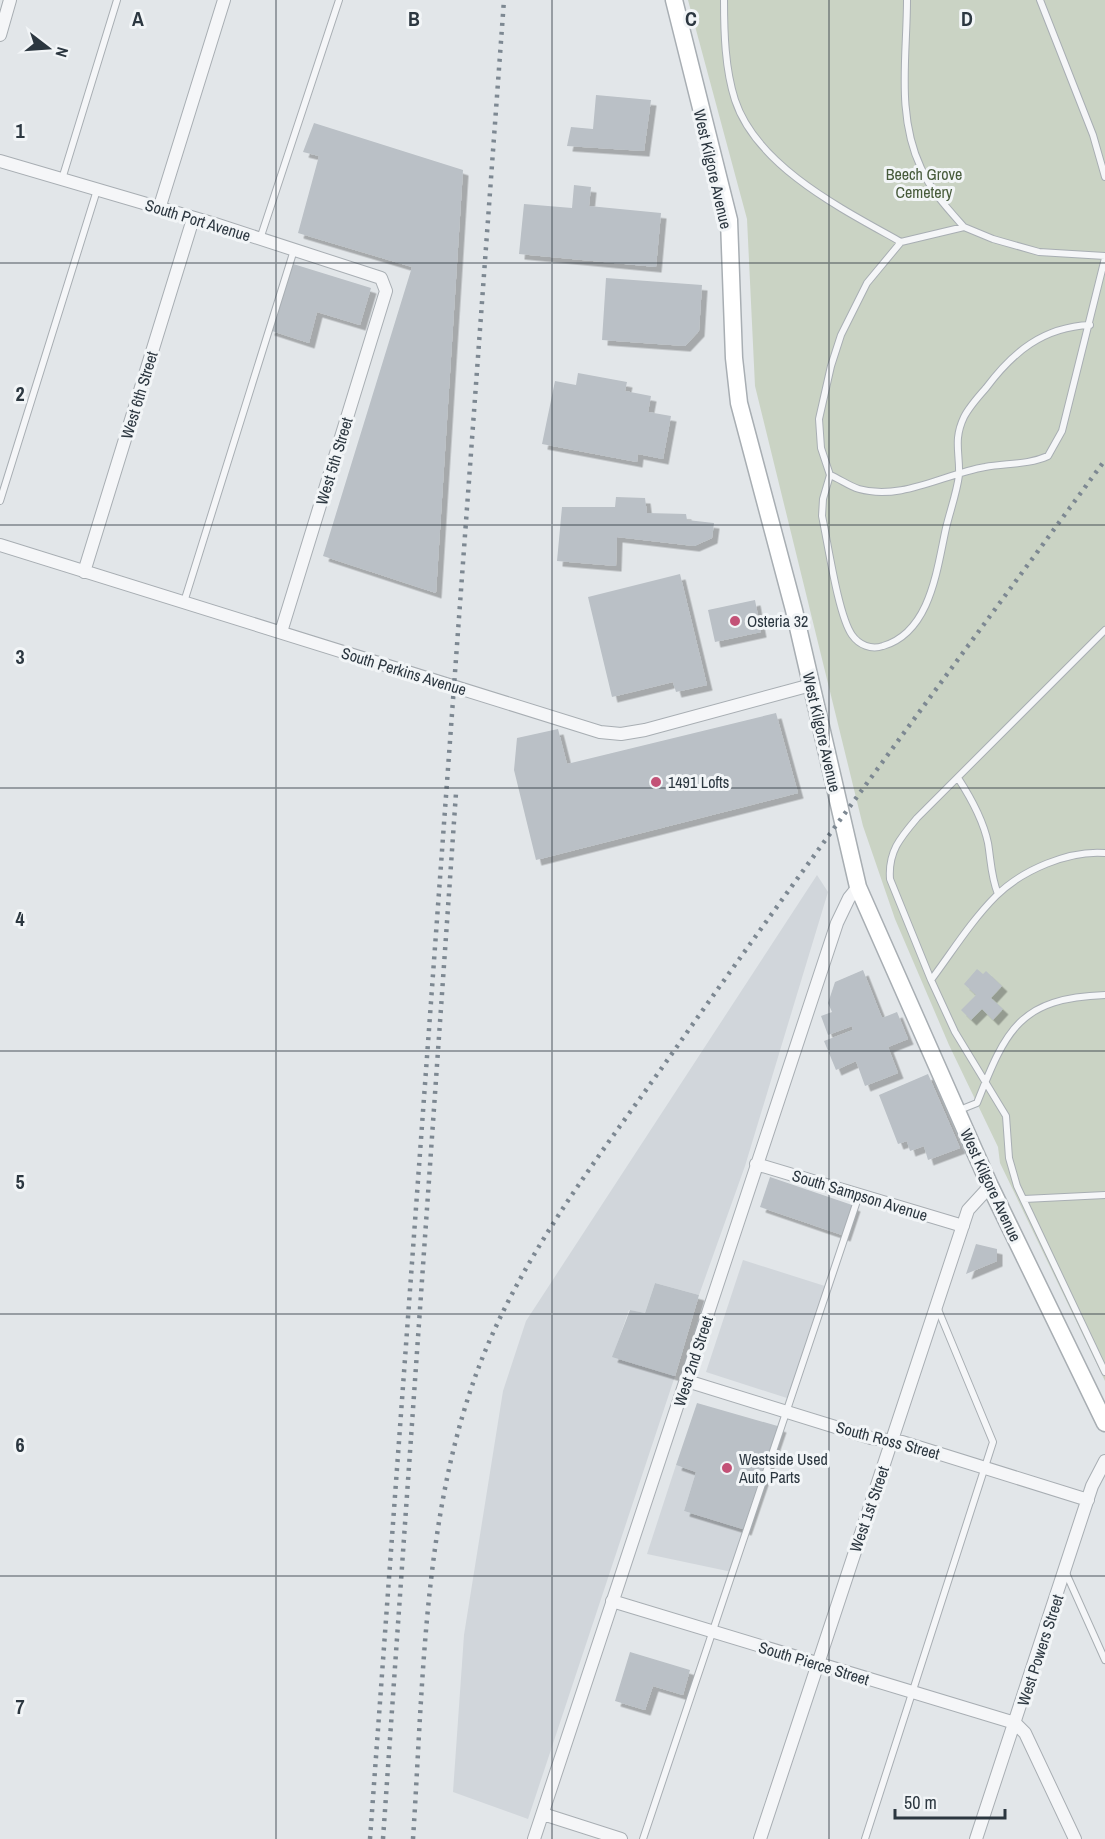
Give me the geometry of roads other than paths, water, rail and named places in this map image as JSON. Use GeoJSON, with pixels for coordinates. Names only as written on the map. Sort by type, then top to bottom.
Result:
{"type":"FeatureCollection","features":[{"type":"Feature","properties":{"kind":"main road","name":"West Kilgore Avenue"},"geometry":{"type":"LineString","coordinates":[[674,0],[729,220],[734,358],[739,404],[811,685],[858,886],[990,1186],[1105,1423]]}},
{"type":"Feature","properties":{"kind":"street"},"geometry":{"type":"LineString","coordinates":[[0,35],[10,0]]}},
{"type":"Feature","properties":{"kind":"street"},"geometry":{"type":"LineString","coordinates":[[159,208],[224,0]]}},
{"type":"Feature","properties":{"kind":"street","name":"South Port Avenue"},"geometry":{"type":"LineString","coordinates":[[0,161],[381,278],[386,291]]}},
{"type":"Feature","properties":{"kind":"street","name":"West 6th Street"},"geometry":{"type":"LineString","coordinates":[[84,572],[193,219]]}},
{"type":"Feature","properties":{"kind":"street","name":"West 5th Street"},"geometry":{"type":"LineString","coordinates":[[281,632],[386,291]]}},
{"type":"Feature","properties":{"kind":"street","name":"South Perkins Avenue"},"geometry":{"type":"LineString","coordinates":[[0,546],[600,732],[621,734],[645,730],[811,685]]}},
{"type":"Feature","properties":{"kind":"street","name":"West 2nd Street"},"geometry":{"type":"LineString","coordinates":[[534,1839],[837,923],[849,898],[858,886]]}},
{"type":"Feature","properties":{"kind":"street","name":"South Sampson Avenue"},"geometry":{"type":"LineString","coordinates":[[756,1164],[963,1227]]}},
{"type":"Feature","properties":{"kind":"street","name":"West 1st Street"},"geometry":{"type":"LineString","coordinates":[[760,1839],[963,1227],[973,1202],[990,1186]]}},
{"type":"Feature","properties":{"kind":"street","name":"South Ross Street"},"geometry":{"type":"LineString","coordinates":[[687,1381],[871,1438],[892,1440],[986,1467],[1088,1500]]}},
{"type":"Feature","properties":{"kind":"street","name":"West Powers Street"},"geometry":{"type":"LineString","coordinates":[[976,1839],[1088,1500],[1105,1461]]}},
{"type":"Feature","properties":{"kind":"street","name":"South Pierce Street"},"geometry":{"type":"LineString","coordinates":[[612,1601],[1016,1723]]}},
{"type":"Feature","properties":{"kind":"street"},"geometry":{"type":"LineString","coordinates":[[1016,1723],[1025,1733],[1075,1839]]}},
{"type":"Feature","properties":{"kind":"street"},"geometry":{"type":"LineString","coordinates":[[543,1814],[621,1839]]}},
{"type":"Feature","properties":{"kind":"lane"},"geometry":{"type":"LineString","coordinates":[[62,179],[117,0]]}},
{"type":"Feature","properties":{"kind":"lane"},"geometry":{"type":"LineString","coordinates":[[260,239],[339,0]]}},
{"type":"Feature","properties":{"kind":"lane"},"geometry":{"type":"LineString","coordinates":[[724,0],[727,58],[733,93],[746,125],[757,140],[804,183],[831,203],[901,242]]}},
{"type":"Feature","properties":{"kind":"lane"},"geometry":{"type":"LineString","coordinates":[[830,475],[858,489],[871,491],[911,488],[984,467],[1030,462],[1048,456],[1062,431],[1105,257],[1039,252],[993,239],[964,227],[933,190],[912,146],[905,101],[907,0]]}},
{"type":"Feature","properties":{"kind":"lane"},"geometry":{"type":"LineString","coordinates":[[1041,0],[1046,20],[1093,135],[1105,177]]}},
{"type":"Feature","properties":{"kind":"lane"},"geometry":{"type":"LineString","coordinates":[[0,501],[97,190]]}},
{"type":"Feature","properties":{"kind":"lane"},"geometry":{"type":"LineString","coordinates":[[964,227],[901,242],[867,283],[841,335],[831,366],[819,419],[821,448],[830,475],[823,499],[822,516],[842,607],[853,637],[861,644],[878,648],[899,638],[917,619],[927,602],[935,580],[959,473],[956,449],[958,432],[964,417],[994,377],[1021,349],[1039,337],[1068,326],[1090,325]]}},
{"type":"Feature","properties":{"kind":"lane"},"geometry":{"type":"LineString","coordinates":[[184,602],[294,250]]}},
{"type":"Feature","properties":{"kind":"lane"},"geometry":{"type":"LineString","coordinates":[[1105,630],[901,837],[889,863],[894,893],[955,1032],[1006,1116],[1009,1158],[1024,1199],[1105,1372]]}},
{"type":"Feature","properties":{"kind":"lane"},"geometry":{"type":"LineString","coordinates":[[958,778],[979,816],[988,842],[992,881],[998,894]]}},
{"type":"Feature","properties":{"kind":"lane"},"geometry":{"type":"LineString","coordinates":[[931,980],[998,894],[1032,872],[1057,860],[1081,853],[1105,853]]}},
{"type":"Feature","properties":{"kind":"lane"},"geometry":{"type":"LineString","coordinates":[[957,1111],[977,1103],[1010,1032],[1024,1016],[1038,1007],[1056,1002],[1105,995]]}},
{"type":"Feature","properties":{"kind":"lane"},"geometry":{"type":"LineString","coordinates":[[644,1839],[859,1195]]}},
{"type":"Feature","properties":{"kind":"lane"},"geometry":{"type":"LineString","coordinates":[[1024,1199],[1105,1195]]}},
{"type":"Feature","properties":{"kind":"lane"},"geometry":{"type":"LineString","coordinates":[[865,1839],[993,1442],[936,1306]]}},
{"type":"Feature","properties":{"kind":"lane"},"geometry":{"type":"LineString","coordinates":[[1096,1354],[1105,1354]]}},
{"type":"Feature","properties":{"kind":"lane"},"geometry":{"type":"LineString","coordinates":[[1065,1572],[1105,1660]]}},
{"type":"Feature","properties":{"kind":"railway"},"geometry":{"type":"LineString","coordinates":[[370,1839],[504,0]]}},
{"type":"Feature","properties":{"kind":"railway"},"geometry":{"type":"LineString","coordinates":[[413,1839],[428,1608],[444,1494],[456,1438],[473,1383],[514,1291],[566,1204],[624,1120],[840,820],[1105,460]]}},
{"type":"Feature","properties":{"kind":"railway"},"geometry":{"type":"LineString","coordinates":[[383,1839],[456,793]]}},
{"type":"Feature","properties":{"kind":"place","name":"Osteria 32"},"geometry":{"type":"Point","coordinates":[735,621]}},
{"type":"Feature","properties":{"kind":"place","name":"1491 Lofts"},"geometry":{"type":"Point","coordinates":[656,782]}},
{"type":"Feature","properties":{"kind":"place","name":"Westside Used Auto Parts"},"geometry":{"type":"Point","coordinates":[727,1468]}},
{"type":"Feature","properties":{"kind":"park label","name":"Beech Grove Cemetery"},"geometry":{"type":"Point","coordinates":[924,183]}}]}
